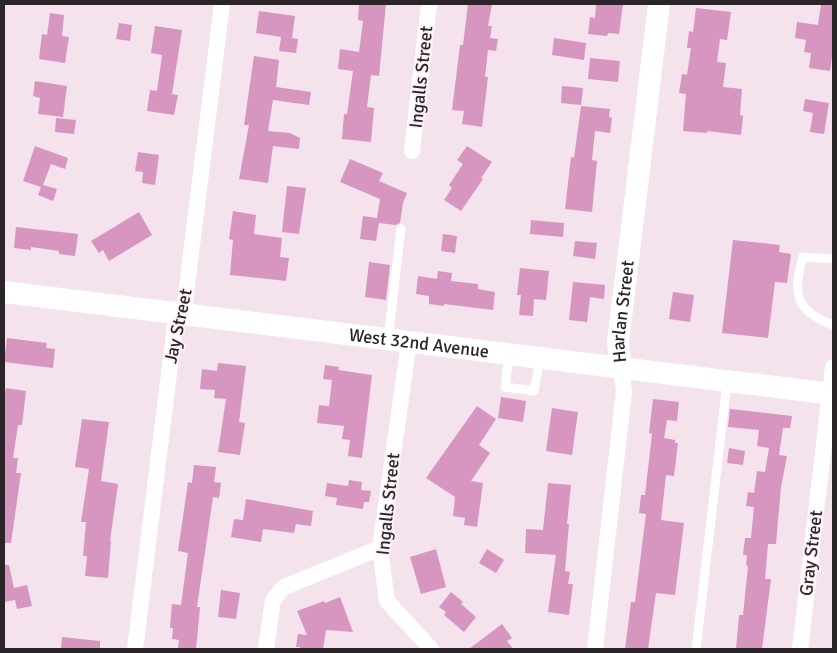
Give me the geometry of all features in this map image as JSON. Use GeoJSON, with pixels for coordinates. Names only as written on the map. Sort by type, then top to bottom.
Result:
{"type":"FeatureCollection","features":[{"type":"Feature","properties":{"kind":"street","name":"Jay Street"},"geometry":{"type":"LineString","coordinates":[[135,649],[175,325],[185,302],[222,4]]}},
{"type":"Feature","properties":{"kind":"street","name":"Ingalls Street"},"geometry":{"type":"LineString","coordinates":[[412,151],[429,4]]}},
{"type":"Feature","properties":{"kind":"street","name":"Harlan Street"},"geometry":{"type":"LineString","coordinates":[[595,649],[624,391],[618,342],[659,4]]}},
{"type":"Feature","properties":{"kind":"street","name":"West 32nd Avenue"},"geometry":{"type":"LineString","coordinates":[[4,292],[832,394]]}},
{"type":"Feature","properties":{"kind":"street","name":"Ingalls Street"},"geometry":{"type":"LineString","coordinates":[[398,341],[380,548],[387,601],[430,649]]}},
{"type":"Feature","properties":{"kind":"street","name":"Gray Street"},"geometry":{"type":"LineString","coordinates":[[800,649],[832,394],[833,367]]}},
{"type":"Feature","properties":{"kind":"street"},"geometry":{"type":"LineString","coordinates":[[266,649],[273,600],[284,587],[380,548]]}},
{"type":"Feature","properties":{"kind":"lane"},"geometry":{"type":"LineString","coordinates":[[398,341],[401,229]]}},
{"type":"Feature","properties":{"kind":"lane"},"geometry":{"type":"LineString","coordinates":[[833,258],[803,257],[796,278],[797,294],[804,308],[819,320],[833,325]]}},
{"type":"Feature","properties":{"kind":"lane"},"geometry":{"type":"LineString","coordinates":[[509,355],[505,387],[534,391],[540,359]]}},
{"type":"Feature","properties":{"kind":"lane"},"geometry":{"type":"LineString","coordinates":[[696,649],[727,382]]}},
{"type":"Feature","properties":{"kind":"building"},"geometry":{"type":"Polygon","coordinates":[[[359,4],[386,4],[379,76],[371,75],[367,107],[374,108],[371,142],[342,139],[344,114],[347,114],[353,71],[338,69],[340,49],[359,52],[363,21],[358,20],[359,4]]]}},
{"type":"Feature","properties":{"kind":"building"},"geometry":{"type":"Polygon","coordinates":[[[468,4],[492,4],[488,26],[492,26],[490,38],[498,39],[496,51],[488,50],[485,77],[488,77],[482,127],[462,124],[464,111],[452,110],[460,45],[463,45],[468,4]]]}},
{"type":"Feature","properties":{"kind":"building"},"geometry":{"type":"Polygon","coordinates":[[[596,4],[623,4],[619,34],[608,33],[607,36],[588,34],[590,17],[595,18],[596,4]]]}},
{"type":"Feature","properties":{"kind":"building"},"geometry":{"type":"Polygon","coordinates":[[[821,4],[833,4],[833,49],[830,71],[809,68],[811,53],[804,52],[806,40],[795,38],[797,22],[818,25],[821,4]]]}},
{"type":"Feature","properties":{"kind":"building"},"geometry":{"type":"Polygon","coordinates":[[[696,8],[731,12],[727,40],[720,39],[717,62],[726,63],[723,87],[742,89],[740,115],[743,116],[741,135],[707,131],[707,133],[683,131],[686,94],[679,93],[682,74],[687,75],[691,48],[687,48],[689,31],[693,32],[696,8]]]}},
{"type":"Feature","properties":{"kind":"building"},"geometry":{"type":"Polygon","coordinates":[[[259,11],[295,16],[292,38],[298,39],[296,53],[279,51],[281,37],[256,33],[259,11]]]}},
{"type":"Feature","properties":{"kind":"building"},"geometry":{"type":"Polygon","coordinates":[[[50,13],[64,15],[62,36],[69,37],[65,63],[39,59],[42,34],[47,35],[50,13]]]}},
{"type":"Feature","properties":{"kind":"building"},"geometry":{"type":"Polygon","coordinates":[[[119,23],[132,25],[130,41],[116,39],[119,23]]]}},
{"type":"Feature","properties":{"kind":"building"},"geometry":{"type":"Polygon","coordinates":[[[155,26],[182,30],[172,94],[178,95],[174,115],[147,111],[150,90],[157,91],[162,55],[151,53],[155,26]]]}},
{"type":"Feature","properties":{"kind":"building"},"geometry":{"type":"Polygon","coordinates":[[[554,38],[586,43],[584,60],[552,55],[554,38]]]}},
{"type":"Feature","properties":{"kind":"building"},"geometry":{"type":"Polygon","coordinates":[[[254,56],[279,60],[276,87],[311,92],[309,105],[273,100],[268,131],[290,133],[300,138],[299,149],[273,146],[268,183],[239,179],[249,125],[244,125],[254,56]]]}},
{"type":"Feature","properties":{"kind":"building"},"geometry":{"type":"Polygon","coordinates":[[[590,58],[620,61],[618,82],[588,79],[590,58]]]}},
{"type":"Feature","properties":{"kind":"building"},"geometry":{"type":"Polygon","coordinates":[[[35,81],[67,86],[63,117],[38,114],[40,98],[33,96],[35,81]]]}},
{"type":"Feature","properties":{"kind":"building"},"geometry":{"type":"Polygon","coordinates":[[[562,86],[583,88],[581,105],[561,103],[562,86]]]}},
{"type":"Feature","properties":{"kind":"building"},"geometry":{"type":"Polygon","coordinates":[[[805,99],[829,103],[824,134],[810,132],[813,113],[803,111],[805,99]]]}},
{"type":"Feature","properties":{"kind":"building"},"geometry":{"type":"Polygon","coordinates":[[[581,106],[610,109],[609,117],[612,118],[610,133],[595,131],[592,160],[597,161],[592,212],[565,209],[571,157],[574,158],[581,106]]]}},
{"type":"Feature","properties":{"kind":"building"},"geometry":{"type":"Polygon","coordinates":[[[56,118],[76,120],[74,134],[55,132],[56,118]]]}},
{"type":"Feature","properties":{"kind":"building"},"geometry":{"type":"Polygon","coordinates":[[[35,146],[68,158],[65,169],[51,164],[43,185],[57,189],[53,201],[38,195],[41,187],[23,181],[35,146]]]}},
{"type":"Feature","properties":{"kind":"building"},"geometry":{"type":"Polygon","coordinates":[[[467,146],[492,162],[461,211],[444,200],[452,188],[449,185],[463,164],[457,160],[467,146]]]}},
{"type":"Feature","properties":{"kind":"building"},"geometry":{"type":"Polygon","coordinates":[[[138,152],[159,155],[155,185],[142,183],[143,172],[135,171],[138,152]]]}},
{"type":"Feature","properties":{"kind":"building"},"geometry":{"type":"Polygon","coordinates":[[[350,159],[383,173],[379,181],[407,193],[403,203],[400,223],[396,225],[379,223],[376,241],[360,239],[363,216],[377,218],[380,199],[340,182],[350,159]]]}},
{"type":"Feature","properties":{"kind":"building"},"geometry":{"type":"Polygon","coordinates":[[[287,186],[306,188],[299,234],[282,232],[287,186]]]}},
{"type":"Feature","properties":{"kind":"building"},"geometry":{"type":"Polygon","coordinates":[[[233,211],[256,215],[254,234],[282,238],[280,257],[289,258],[286,281],[230,275],[233,240],[229,239],[233,211]]]}},
{"type":"Feature","properties":{"kind":"building"},"geometry":{"type":"Polygon","coordinates":[[[139,212],[152,235],[109,261],[103,250],[99,253],[91,241],[139,212]]]}},
{"type":"Feature","properties":{"kind":"building"},"geometry":{"type":"Polygon","coordinates":[[[531,220],[564,223],[563,237],[530,234],[531,220]]]}},
{"type":"Feature","properties":{"kind":"building"},"geometry":{"type":"Polygon","coordinates":[[[16,227],[78,234],[75,256],[59,254],[59,251],[31,247],[31,250],[14,248],[16,227]]]}},
{"type":"Feature","properties":{"kind":"building"},"geometry":{"type":"Polygon","coordinates":[[[443,234],[457,236],[455,253],[441,251],[443,234]]]}},
{"type":"Feature","properties":{"kind":"building"},"geometry":{"type":"Polygon","coordinates":[[[733,240],[780,245],[779,252],[791,254],[787,283],[775,282],[768,338],[722,333],[733,240]]]}},
{"type":"Feature","properties":{"kind":"building"},"geometry":{"type":"Polygon","coordinates":[[[575,241],[597,243],[595,259],[573,256],[575,241]]]}},
{"type":"Feature","properties":{"kind":"building"},"geometry":{"type":"Polygon","coordinates":[[[369,262],[390,265],[386,300],[365,297],[369,262]]]}},
{"type":"Feature","properties":{"kind":"building"},"geometry":{"type":"Polygon","coordinates":[[[520,268],[549,271],[546,300],[534,299],[533,316],[519,315],[521,295],[517,295],[520,268]]]}},
{"type":"Feature","properties":{"kind":"building"},"geometry":{"type":"Polygon","coordinates":[[[438,271],[452,273],[451,281],[478,284],[478,289],[495,292],[493,310],[429,304],[429,296],[416,294],[418,276],[437,279],[438,271]]]}},
{"type":"Feature","properties":{"kind":"building"},"geometry":{"type":"Polygon","coordinates":[[[573,282],[605,285],[604,299],[590,297],[587,322],[569,320],[573,282]]]}},
{"type":"Feature","properties":{"kind":"building"},"geometry":{"type":"Polygon","coordinates":[[[673,292],[694,295],[690,322],[669,319],[673,292]]]}},
{"type":"Feature","properties":{"kind":"building"},"geometry":{"type":"Polygon","coordinates":[[[7,338],[47,343],[46,348],[55,349],[53,368],[4,362],[7,338]]]}},
{"type":"Feature","properties":{"kind":"building"},"geometry":{"type":"Polygon","coordinates":[[[218,363],[246,366],[239,422],[245,423],[240,455],[218,452],[226,399],[214,398],[215,390],[200,389],[202,369],[217,371],[218,363]]]}},
{"type":"Feature","properties":{"kind":"building"},"geometry":{"type":"Polygon","coordinates":[[[325,365],[339,367],[338,370],[372,375],[362,458],[348,456],[350,440],[342,439],[344,426],[317,423],[319,405],[329,406],[332,380],[323,379],[325,365]]]}},
{"type":"Feature","properties":{"kind":"building"},"geometry":{"type":"Polygon","coordinates":[[[6,388],[26,391],[22,425],[18,425],[13,458],[18,458],[16,473],[21,473],[11,543],[4,543],[4,396],[6,388]]]}},
{"type":"Feature","properties":{"kind":"building"},"geometry":{"type":"Polygon","coordinates":[[[501,397],[526,401],[523,422],[498,418],[501,397]]]}},
{"type":"Feature","properties":{"kind":"building"},"geometry":{"type":"Polygon","coordinates":[[[653,399],[679,402],[677,421],[667,420],[664,438],[675,440],[675,443],[678,443],[674,476],[666,475],[661,520],[684,523],[675,595],[656,593],[648,649],[625,649],[631,602],[635,602],[646,514],[639,513],[641,495],[645,495],[652,434],[649,433],[653,399]]]}},
{"type":"Feature","properties":{"kind":"building"},"geometry":{"type":"Polygon","coordinates":[[[477,406],[496,419],[479,445],[490,453],[471,481],[483,483],[477,527],[464,525],[465,518],[453,516],[455,497],[426,478],[477,406]]]}},
{"type":"Feature","properties":{"kind":"building"},"geometry":{"type":"Polygon","coordinates":[[[552,408],[578,412],[572,455],[546,451],[552,408]]]}},
{"type":"Feature","properties":{"kind":"building"},"geometry":{"type":"Polygon","coordinates":[[[730,409],[792,416],[790,428],[783,428],[779,455],[787,456],[781,487],[776,544],[768,544],[765,579],[771,579],[762,649],[736,649],[739,615],[743,615],[748,566],[746,565],[747,555],[743,555],[745,538],[751,538],[754,507],[746,506],[748,492],[754,493],[757,471],[765,472],[769,448],[757,446],[759,430],[728,427],[730,409]]]}},
{"type":"Feature","properties":{"kind":"building"},"geometry":{"type":"Polygon","coordinates":[[[82,419],[109,422],[101,481],[118,484],[110,541],[108,578],[85,576],[87,556],[83,556],[86,522],[81,522],[89,469],[75,467],[82,419]]]}},
{"type":"Feature","properties":{"kind":"building"},"geometry":{"type":"Polygon","coordinates":[[[729,448],[745,451],[743,465],[727,463],[729,448]]]}},
{"type":"Feature","properties":{"kind":"building"},"geometry":{"type":"Polygon","coordinates":[[[194,465],[216,467],[214,482],[221,483],[219,498],[213,497],[197,607],[200,607],[196,649],[191,649],[178,648],[179,640],[172,639],[173,628],[170,628],[172,604],[181,605],[188,553],[178,551],[188,482],[192,483],[194,465]]]}},
{"type":"Feature","properties":{"kind":"building"},"geometry":{"type":"Polygon","coordinates":[[[349,480],[362,482],[361,490],[371,491],[369,502],[364,502],[363,509],[336,505],[337,498],[325,496],[327,483],[348,486],[349,480]]]}},
{"type":"Feature","properties":{"kind":"building"},"geometry":{"type":"Polygon","coordinates":[[[548,483],[571,485],[565,571],[570,572],[568,584],[573,584],[569,615],[548,612],[556,555],[525,553],[526,529],[543,530],[548,483]]]}},
{"type":"Feature","properties":{"kind":"building"},"geometry":{"type":"Polygon","coordinates":[[[246,499],[313,511],[311,526],[296,524],[294,533],[263,529],[261,542],[231,537],[234,519],[243,520],[246,499]]]}},
{"type":"Feature","properties":{"kind":"building"},"geometry":{"type":"Polygon","coordinates":[[[436,549],[446,587],[421,594],[410,557],[436,549]]]}},
{"type":"Feature","properties":{"kind":"building"},"geometry":{"type":"Polygon","coordinates":[[[487,549],[504,560],[496,573],[479,563],[487,549]]]}},
{"type":"Feature","properties":{"kind":"building"},"geometry":{"type":"Polygon","coordinates":[[[4,565],[9,565],[14,588],[27,585],[32,606],[17,609],[15,600],[4,602],[4,565]]]}},
{"type":"Feature","properties":{"kind":"building"},"geometry":{"type":"Polygon","coordinates":[[[221,590],[240,593],[236,619],[218,617],[221,590]]]}},
{"type":"Feature","properties":{"kind":"building"},"geometry":{"type":"Polygon","coordinates":[[[451,592],[476,617],[464,632],[444,615],[446,612],[439,607],[451,592]]]}},
{"type":"Feature","properties":{"kind":"building"},"geometry":{"type":"Polygon","coordinates":[[[340,597],[353,632],[326,630],[323,649],[300,649],[300,647],[296,647],[298,634],[307,635],[297,611],[340,597]]]}},
{"type":"Feature","properties":{"kind":"building"},"geometry":{"type":"Polygon","coordinates":[[[502,624],[512,638],[507,641],[513,649],[469,649],[502,624]]]}},
{"type":"Feature","properties":{"kind":"building"},"geometry":{"type":"Polygon","coordinates":[[[62,637],[100,641],[100,649],[61,649],[62,637]]]}}]}
